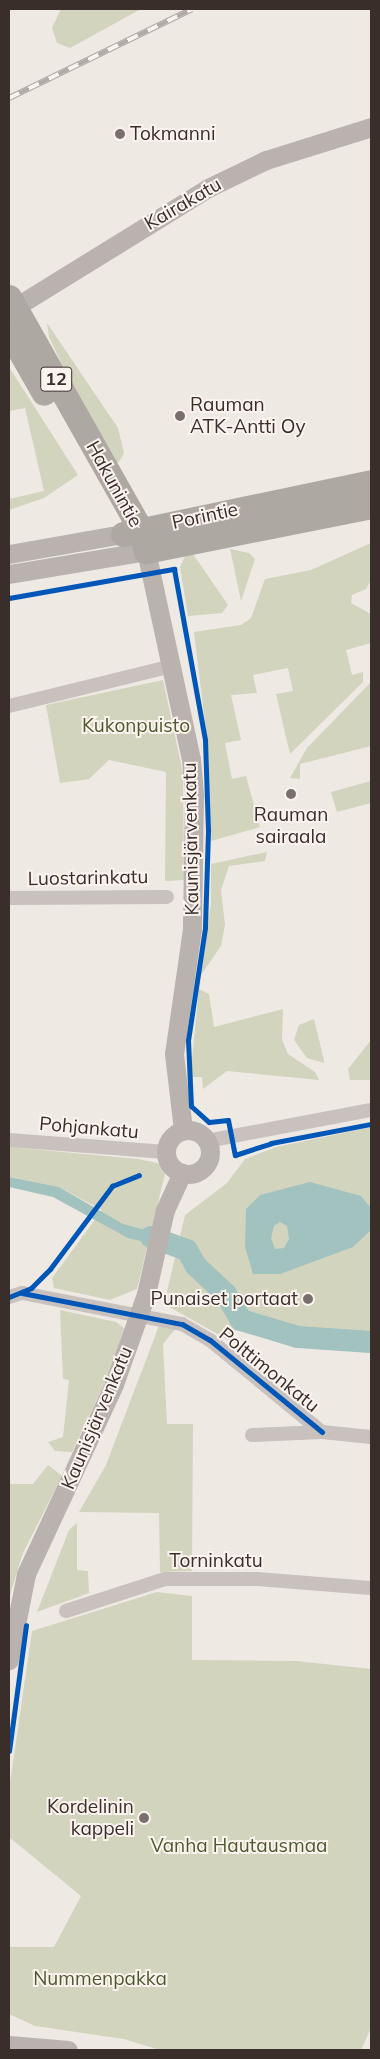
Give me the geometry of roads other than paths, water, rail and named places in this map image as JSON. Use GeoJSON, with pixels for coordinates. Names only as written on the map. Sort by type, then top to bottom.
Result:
{"type":"FeatureCollection","features":[{"type":"Feature","properties":{"kind":"highway","name":"Hakunintie"},"geometry":{"type":"LineString","coordinates":[[11,305],[95,466],[136,538]]}},
{"type":"Feature","properties":{"kind":"highway","name":"Hakunintie"},"geometry":{"type":"LineString","coordinates":[[9,332],[95,466]]}},
{"type":"Feature","properties":{"kind":"highway","name":"Porintie"},"geometry":{"type":"LineString","coordinates":[[224,524],[371,482]]}},
{"type":"Feature","properties":{"kind":"highway"},"geometry":{"type":"LineString","coordinates":[[114,499],[152,513],[180,527]]}},
{"type":"Feature","properties":{"kind":"highway","name":"Porintie"},"geometry":{"type":"LineString","coordinates":[[136,538],[180,527],[224,524],[371,506]]}},
{"type":"Feature","properties":{"kind":"main road","name":"Kairakatu"},"geometry":{"type":"LineString","coordinates":[[11,305],[216,184],[266,160],[371,127]]}},
{"type":"Feature","properties":{"kind":"main road","name":"Porintie"},"geometry":{"type":"LineString","coordinates":[[9,554],[136,538]]}},
{"type":"Feature","properties":{"kind":"main road","name":"Porintie"},"geometry":{"type":"LineString","coordinates":[[9,574],[136,538]]}},
{"type":"Feature","properties":{"kind":"main road","name":"Kaunisjärvenkatu"},"geometry":{"type":"LineString","coordinates":[[136,538],[172,666],[194,797],[192,929],[174,1054],[183,1130]]}},
{"type":"Feature","properties":{"kind":"main road"},"geometry":{"type":"LineString","coordinates":[[183,1130],[196,1131],[207,1141],[210,1152],[205,1165],[196,1173],[182,1173],[170,1166],[166,1152],[168,1141],[183,1130]]}},
{"type":"Feature","properties":{"kind":"main road","name":"Kaunisjärvenkatu"},"geometry":{"type":"LineString","coordinates":[[9,1660],[29,1565],[79,1466],[140,1313],[160,1228],[182,1173]]}},
{"type":"Feature","properties":{"kind":"main road"},"geometry":{"type":"LineString","coordinates":[[9,2045],[68,2050]]}},
{"type":"Feature","properties":{"kind":"street"},"geometry":{"type":"LineString","coordinates":[[9,706],[172,666]]}},
{"type":"Feature","properties":{"kind":"street","name":"Luostarinkatu"},"geometry":{"type":"LineString","coordinates":[[9,898],[167,897]]}},
{"type":"Feature","properties":{"kind":"street"},"geometry":{"type":"LineString","coordinates":[[207,1141],[371,1110]]}},
{"type":"Feature","properties":{"kind":"street","name":"Pohjankatu"},"geometry":{"type":"LineString","coordinates":[[9,1140],[166,1152]]}},
{"type":"Feature","properties":{"kind":"street","name":"Polttimonkatu"},"geometry":{"type":"LineString","coordinates":[[16,1295],[140,1313],[182,1324],[210,1340],[322,1432]]}},
{"type":"Feature","properties":{"kind":"street","name":"Polttimonkatu"},"geometry":{"type":"LineString","coordinates":[[252,1435],[322,1432],[371,1437]]}},
{"type":"Feature","properties":{"kind":"street","name":"Torninkatu"},"geometry":{"type":"LineString","coordinates":[[66,1611],[165,1579],[257,1579],[371,1588]]}},
{"type":"Feature","properties":{"kind":"water"},"geometry":{"type":"Polygon","coordinates":[[[9,1177],[59,1187],[123,1224],[174,1238],[181,1246],[166,1247],[128,1238],[53,1197],[9,1187],[9,1177]]]}},
{"type":"Feature","properties":{"kind":"water"},"geometry":{"type":"Polygon","coordinates":[[[310,1182],[361,1196],[370,1207],[371,1230],[353,1247],[280,1274],[253,1274],[245,1247],[246,1209],[260,1195],[310,1182]],[[280,1222],[274,1226],[271,1238],[275,1249],[284,1248],[289,1239],[287,1226],[280,1222]]]}},
{"type":"Feature","properties":{"kind":"waterway"},"geometry":{"type":"LineString","coordinates":[[151,1237],[187,1250],[196,1266],[226,1294],[241,1320],[298,1337],[371,1342]]}},
{"type":"Feature","properties":{"kind":"railway"},"geometry":{"type":"LineString","coordinates":[[9,98],[192,9]]}},
{"type":"Feature","properties":{"kind":"place","name":"Tokmanni"},"geometry":{"type":"Point","coordinates":[120,134]}},
{"type":"Feature","properties":{"kind":"place","name":"Rauman ATK-Antti Oy"},"geometry":{"type":"Point","coordinates":[180,416]}},
{"type":"Feature","properties":{"kind":"place","name":"Rauman sairaala"},"geometry":{"type":"Point","coordinates":[291,794]}},
{"type":"Feature","properties":{"kind":"place","name":"Punaiset portaat"},"geometry":{"type":"Point","coordinates":[308,1299]}},
{"type":"Feature","properties":{"kind":"place","name":"Kordelinin kappeli"},"geometry":{"type":"Point","coordinates":[144,1818]}},
{"type":"Feature","properties":{"kind":"park label","name":"Kukonpuisto"},"geometry":{"type":"Point","coordinates":[136,726]}},
{"type":"Feature","properties":{"kind":"park label","name":"Vanha Hautausmaa"},"geometry":{"type":"Point","coordinates":[239,1846]}},
{"type":"Feature","properties":{"kind":"park label","name":"Nummenpakka"},"geometry":{"type":"Point","coordinates":[100,1979]}}]}
